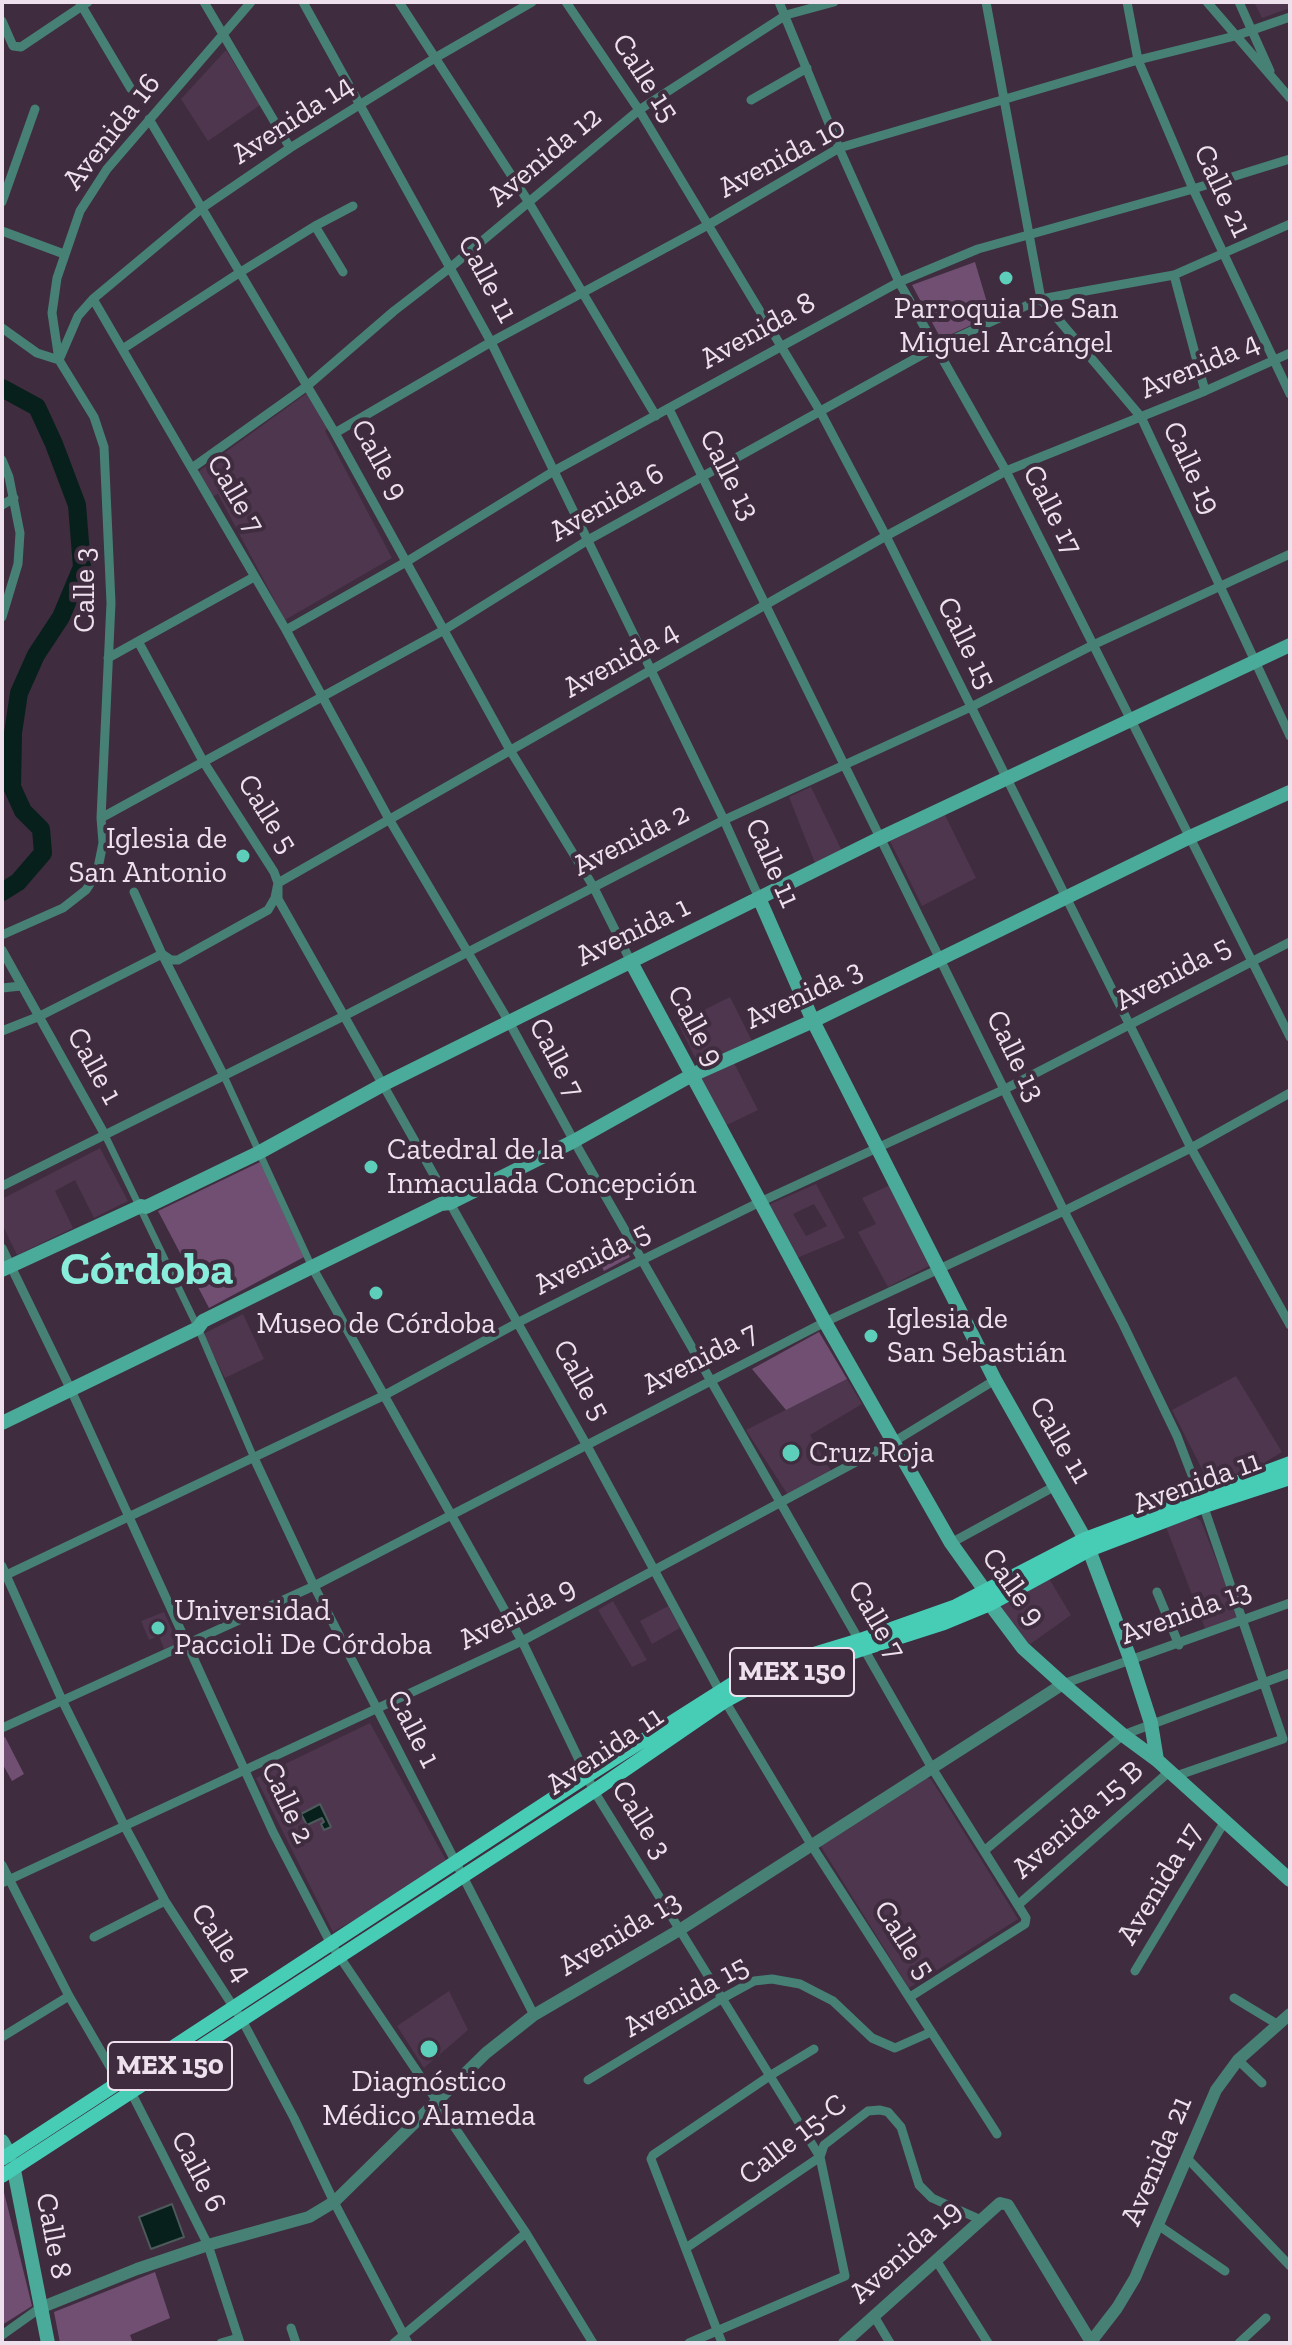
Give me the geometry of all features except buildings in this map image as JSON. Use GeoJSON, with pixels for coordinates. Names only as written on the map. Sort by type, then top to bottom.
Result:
{"type":"FeatureCollection","features":[{"type":"Feature","properties":{"kind":"main road","name":"Avenida 1"},"geometry":{"type":"LineString","coordinates":[[6,1268],[141,1206],[146,1207],[260,1152],[384,1084],[880,838],[1290,645]]}},
{"type":"Feature","properties":{"kind":"main road","name":"Avenida 3"},"geometry":{"type":"LineString","coordinates":[[2,1423],[198,1328],[203,1321],[312,1267],[574,1141],[692,1075],[813,1021],[1188,838],[1290,792]]}},
{"type":"Feature","properties":{"kind":"main road","name":"Calle 11"},"geometry":{"type":"LineString","coordinates":[[759,898],[813,1021],[995,1380],[1057,1485],[1087,1544],[1131,1661],[1151,1723],[1157,1760]]}},
{"type":"Feature","properties":{"kind":"main road","name":"Calle 9"},"geometry":{"type":"LineString","coordinates":[[631,962],[825,1322],[951,1543],[1023,1648],[1123,1735],[1157,1760],[1290,1880]]}},
{"type":"Feature","properties":{"kind":"main road","name":"Avenida 11"},"geometry":{"type":"LineString","coordinates":[[459,1871],[587,1776],[767,1666],[863,1644],[956,1606],[988,1598],[1087,1544],[1202,1501],[1290,1463]]}},
{"type":"Feature","properties":{"kind":"main road","name":"Avenida 11"},"geometry":{"type":"LineString","coordinates":[[1202,1501],[1290,1478]]}},
{"type":"Feature","properties":{"kind":"main road","name":"Avenida 11"},"geometry":{"type":"LineString","coordinates":[[7,2165],[335,1950],[459,1871],[594,1791],[723,1695]]}},
{"type":"Feature","properties":{"kind":"main road","name":"Calle 8"},"geometry":{"type":"LineString","coordinates":[[2,2141],[48,2343]]}},
{"type":"Feature","properties":{"kind":"street"},"geometry":{"type":"LineString","coordinates":[[204,2],[290,148]]}},
{"type":"Feature","properties":{"kind":"street","name":"Avenida 16"},"geometry":{"type":"LineString","coordinates":[[59,360],[52,313],[53,292],[64,254],[87,200],[107,169],[251,2]]}},
{"type":"Feature","properties":{"kind":"street","name":"Calle 11"},"geometry":{"type":"LineString","coordinates":[[303,2],[491,342],[759,898]]}},
{"type":"Feature","properties":{"kind":"street","name":"Calle 13"},"geometry":{"type":"LineString","coordinates":[[399,2],[528,201],[656,416]]}},
{"type":"Feature","properties":{"kind":"street","name":"Avenida 14"},"geometry":{"type":"LineString","coordinates":[[59,360],[78,316],[93,299],[202,208],[290,148],[532,2]]}},
{"type":"Feature","properties":{"kind":"street","name":"Calle 15"},"geometry":{"type":"LineString","coordinates":[[566,2],[639,110],[820,411],[886,536],[1191,1148],[1290,1325]]}},
{"type":"Feature","properties":{"kind":"street","name":"Calle 17"},"geometry":{"type":"LineString","coordinates":[[779,2],[899,282],[1006,471],[1290,1037]]}},
{"type":"Feature","properties":{"kind":"street","name":"Avenida 12"},"geometry":{"type":"LineString","coordinates":[[192,468],[307,386],[639,110],[786,15],[834,2]]}},
{"type":"Feature","properties":{"kind":"street","name":"Calle 19"},"geometry":{"type":"LineString","coordinates":[[986,2],[1041,299],[1141,417],[1290,736]]}},
{"type":"Feature","properties":{"kind":"street","name":"Calle 21"},"geometry":{"type":"LineString","coordinates":[[1127,2],[1138,60],[1193,189],[1290,394]]}},
{"type":"Feature","properties":{"kind":"street"},"geometry":{"type":"LineString","coordinates":[[1207,2],[1290,98]]}},
{"type":"Feature","properties":{"kind":"street"},"geometry":{"type":"LineString","coordinates":[[1239,2],[1273,79],[1290,109]]}},
{"type":"Feature","properties":{"kind":"street"},"geometry":{"type":"LineString","coordinates":[[2,21],[13,46],[21,47],[83,3],[131,89]]}},
{"type":"Feature","properties":{"kind":"street","name":"Avenida 10"},"geometry":{"type":"LineString","coordinates":[[335,433],[491,342],[708,225],[839,148],[1138,60],[1235,36],[1290,17]]}},
{"type":"Feature","properties":{"kind":"street"},"geometry":{"type":"LineString","coordinates":[[751,100],[807,68]]}},
{"type":"Feature","properties":{"kind":"street"},"geometry":{"type":"LineString","coordinates":[[2,202],[35,109]]}},
{"type":"Feature","properties":{"kind":"street","name":"Calle 9"},"geometry":{"type":"LineString","coordinates":[[149,119],[335,433],[510,750],[593,886],[631,962]]}},
{"type":"Feature","properties":{"kind":"street","name":"Avenida 8"},"geometry":{"type":"LineString","coordinates":[[286,630],[406,562],[554,471],[899,282],[978,249],[1290,159]]}},
{"type":"Feature","properties":{"kind":"street"},"geometry":{"type":"LineString","coordinates":[[124,348],[239,273],[353,206]]}},
{"type":"Feature","properties":{"kind":"street","name":"Avenida 6"},"geometry":{"type":"LineString","coordinates":[[101,818],[444,630],[588,540],[936,347],[1041,299],[1174,275],[1290,224]]}},
{"type":"Feature","properties":{"kind":"street"},"geometry":{"type":"LineString","coordinates":[[315,226],[343,272]]}},
{"type":"Feature","properties":{"kind":"street"},"geometry":{"type":"LineString","coordinates":[[2,231],[64,254]]}},
{"type":"Feature","properties":{"kind":"street"},"geometry":{"type":"LineString","coordinates":[[1174,275],[1205,391]]}},
{"type":"Feature","properties":{"kind":"street","name":"Calle 7"},"geometry":{"type":"LineString","coordinates":[[93,299],[286,630],[389,819],[509,1022],[932,1768],[1026,1921]]}},
{"type":"Feature","properties":{"kind":"street"},"geometry":{"type":"LineString","coordinates":[[2,328],[37,353],[59,360]]}},
{"type":"Feature","properties":{"kind":"street","name":"Avenida 4"},"geometry":{"type":"LineString","coordinates":[[2,1031],[40,1016],[162,954],[171,960],[178,960],[268,910],[278,883],[886,536],[1006,471],[1205,391],[1290,353]]}},
{"type":"Feature","properties":{"kind":"street","name":"Calle 3"},"geometry":{"type":"LineString","coordinates":[[2,935],[63,908],[86,890],[97,873],[103,843],[101,818],[110,556],[104,447],[94,417],[59,360]]}},
{"type":"Feature","properties":{"kind":"street","name":"Calle 13"},"geometry":{"type":"LineString","coordinates":[[669,409],[1177,1436],[1245,1621],[1283,1739]]}},
{"type":"Feature","properties":{"kind":"street"},"geometry":{"type":"LineString","coordinates":[[2,460],[14,498],[20,533],[18,564],[2,617]]}},
{"type":"Feature","properties":{"kind":"street"},"geometry":{"type":"LineString","coordinates":[[2,505],[14,498]]}},
{"type":"Feature","properties":{"kind":"street","name":"Avenida 2"},"geometry":{"type":"LineString","coordinates":[[2,1186],[346,1015],[724,820],[971,707],[1093,645],[1290,554]]}},
{"type":"Feature","properties":{"kind":"street"},"geometry":{"type":"LineString","coordinates":[[108,658],[254,577]]}},
{"type":"Feature","properties":{"kind":"street","name":"Calle 5"},"geometry":{"type":"LineString","coordinates":[[139,643],[203,761],[278,883],[278,899],[519,1322],[723,1695],[812,1846],[997,2134]]}},
{"type":"Feature","properties":{"kind":"street"},"geometry":{"type":"LineString","coordinates":[[134,892],[224,1076],[312,1267]]}},
{"type":"Feature","properties":{"kind":"street","name":"Avenida 5"},"geometry":{"type":"LineString","coordinates":[[4,1573],[383,1396],[642,1260],[1005,1089],[1290,942]]}},
{"type":"Feature","properties":{"kind":"street","name":"Calle 1"},"geometry":{"type":"LineString","coordinates":[[2,950],[141,1206],[314,1586],[534,2015]]}},
{"type":"Feature","properties":{"kind":"street"},"geometry":{"type":"LineString","coordinates":[[2,988],[21,986]]}},
{"type":"Feature","properties":{"kind":"street","name":"Avenida 7"},"geometry":{"type":"LineString","coordinates":[[2,1728],[314,1586],[825,1322],[1064,1211],[1191,1148],[1290,1093]]}},
{"type":"Feature","properties":{"kind":"street","name":"Calle 2"},"geometry":{"type":"LineString","coordinates":[[2,1248],[6,1268],[71,1390],[273,1832],[335,1950],[526,2233],[593,2343]]}},
{"type":"Feature","properties":{"kind":"street","name":"Calle 3"},"geometry":{"type":"LineString","coordinates":[[312,1267],[522,1641],[594,1791],[820,2157],[845,2276],[717,2331]]}},
{"type":"Feature","properties":{"kind":"street","name":"Avenida 9"},"geometry":{"type":"LineString","coordinates":[[6,1881],[522,1641],[895,1441],[995,1380]]}},
{"type":"Feature","properties":{"kind":"street"},"geometry":{"type":"LineString","coordinates":[[951,1543],[1057,1485]]}},
{"type":"Feature","properties":{"kind":"street","name":"Calle 4"},"geometry":{"type":"LineString","coordinates":[[4,1573],[124,1825],[165,1901],[238,2014],[406,2340]]}},
{"type":"Feature","properties":{"kind":"street"},"geometry":{"type":"LineString","coordinates":[[1157,1592],[1179,1645]]}},
{"type":"Feature","properties":{"kind":"street","name":"Avenida 13"},"geometry":{"type":"LineString","coordinates":[[2,2335],[40,2308],[137,2269],[208,2245],[309,2217],[334,2202],[486,2053],[534,2015],[681,1929],[1063,1684],[1290,1603]]}},
{"type":"Feature","properties":{"kind":"street"},"geometry":{"type":"LineString","coordinates":[[984,1851],[1123,1735],[1290,1673]]}},
{"type":"Feature","properties":{"kind":"street","name":"Avenida 17"},"geometry":{"type":"LineString","coordinates":[[1173,1774],[1283,1739]]}},
{"type":"Feature","properties":{"kind":"street","name":"Avenida 15 B"},"geometry":{"type":"LineString","coordinates":[[1018,1905],[1173,1774]]}},
{"type":"Feature","properties":{"kind":"street","name":"Avenida 17"},"geometry":{"type":"LineString","coordinates":[[1135,1971],[1225,1821]]}},
{"type":"Feature","properties":{"kind":"street","name":"Calle 6"},"geometry":{"type":"LineString","coordinates":[[2,1865],[6,1881],[69,1996],[126,2088],[208,2245],[239,2341]]}},
{"type":"Feature","properties":{"kind":"street"},"geometry":{"type":"LineString","coordinates":[[94,1937],[165,1901]]}},
{"type":"Feature","properties":{"kind":"street","name":"Avenida 15 B"},"geometry":{"type":"LineString","coordinates":[[910,1997],[1026,1921]]}},
{"type":"Feature","properties":{"kind":"street","name":"Avenida 15"},"geometry":{"type":"LineString","coordinates":[[588,2080],[754,1981],[772,1979],[800,1984],[833,2001],[872,2038],[895,2048],[931,2032]]}},
{"type":"Feature","properties":{"kind":"street"},"geometry":{"type":"LineString","coordinates":[[2,2037],[69,1996]]}},
{"type":"Feature","properties":{"kind":"street"},"geometry":{"type":"LineString","coordinates":[[1234,1998],[1277,2024]]}},
{"type":"Feature","properties":{"kind":"street","name":"Avenida 21"},"geometry":{"type":"LineString","coordinates":[[1090,2343],[1123,2298],[1216,2090],[1238,2060],[1290,2015]]}},
{"type":"Feature","properties":{"kind":"street"},"geometry":{"type":"LineString","coordinates":[[722,2343],[651,2159],[771,2075],[814,2049]]}},
{"type":"Feature","properties":{"kind":"street"},"geometry":{"type":"LineString","coordinates":[[1238,2060],[1262,2083]]}},
{"type":"Feature","properties":{"kind":"street","name":"Calle 15-C"},"geometry":{"type":"LineString","coordinates":[[686,2248],[820,2157],[824,2145],[868,2111],[888,2112],[901,2127],[915,2177],[932,2198],[979,2219]]}},
{"type":"Feature","properties":{"kind":"street"},"geometry":{"type":"LineString","coordinates":[[1186,2157],[1290,2266]]}},
{"type":"Feature","properties":{"kind":"street","name":"Avenida 19"},"geometry":{"type":"LineString","coordinates":[[844,2343],[979,2219],[1000,2203],[1005,2203],[1090,2343]]}},
{"type":"Feature","properties":{"kind":"street"},"geometry":{"type":"LineString","coordinates":[[1158,2225],[1225,2271]]}},
{"type":"Feature","properties":{"kind":"street"},"geometry":{"type":"LineString","coordinates":[[394,2343],[406,2340],[526,2233]]}},
{"type":"Feature","properties":{"kind":"street"},"geometry":{"type":"LineString","coordinates":[[936,2260],[988,2343]]}},
{"type":"Feature","properties":{"kind":"street"},"geometry":{"type":"LineString","coordinates":[[874,2316],[890,2343]]}},
{"type":"Feature","properties":{"kind":"street"},"geometry":{"type":"LineString","coordinates":[[1239,2343],[1266,2318]]}},
{"type":"Feature","properties":{"kind":"street"},"geometry":{"type":"LineString","coordinates":[[291,2328],[296,2343]]}},
{"type":"Feature","properties":{"kind":"street"},"geometry":{"type":"LineString","coordinates":[[689,2343],[717,2331]]}},
{"type":"Feature","properties":{"kind":"street"},"geometry":{"type":"LineString","coordinates":[[221,2343],[239,2341]]}},
{"type":"Feature","properties":{"kind":"shaded area"},"geometry":{"type":"Polygon","coordinates":[[[1254,2],[1290,2],[1290,8],[1262,18],[1254,2]]]}},
{"type":"Feature","properties":{"kind":"shaded area"},"geometry":{"type":"Polygon","coordinates":[[[226,50],[260,105],[208,141],[181,99],[226,50]]]}},
{"type":"Feature","properties":{"kind":"shaded area"},"geometry":{"type":"Polygon","coordinates":[[[975,262],[991,316],[941,339],[912,285],[975,262]]]}},
{"type":"Feature","properties":{"kind":"shaded area"},"geometry":{"type":"Polygon","coordinates":[[[307,393],[328,428],[325,431],[392,558],[285,620],[218,494],[212,497],[198,472],[307,393]]]}},
{"type":"Feature","properties":{"kind":"shaded area"},"geometry":{"type":"Polygon","coordinates":[[[811,787],[842,851],[815,863],[789,797],[811,787]]]}},
{"type":"Feature","properties":{"kind":"shaded area"},"geometry":{"type":"Polygon","coordinates":[[[945,815],[976,878],[922,906],[890,841],[945,815]]]}},
{"type":"Feature","properties":{"kind":"shaded area"},"geometry":{"type":"Polygon","coordinates":[[[730,997],[752,1041],[699,1066],[678,1023],[730,997]]]}},
{"type":"Feature","properties":{"kind":"shaded area"},"geometry":{"type":"Polygon","coordinates":[[[734,1063],[758,1110],[725,1126],[699,1078],[734,1063]]]}},
{"type":"Feature","properties":{"kind":"shaded area"},"geometry":{"type":"Polygon","coordinates":[[[100,1148],[128,1201],[94,1218],[75,1180],[55,1191],[73,1228],[17,1255],[2,1224],[2,1199],[100,1148]]]}},
{"type":"Feature","properties":{"kind":"shaded area"},"geometry":{"type":"Polygon","coordinates":[[[260,1162],[304,1257],[209,1308],[158,1211],[260,1162]]]}},
{"type":"Feature","properties":{"kind":"shaded area"},"geometry":{"type":"Polygon","coordinates":[[[816,1184],[845,1238],[797,1258],[768,1205],[816,1184]],[[814,1204],[793,1214],[806,1236],[827,1226],[814,1204]]]}},
{"type":"Feature","properties":{"kind":"shaded area"},"geometry":{"type":"Polygon","coordinates":[[[890,1185],[931,1265],[888,1287],[858,1232],[876,1224],[862,1198],[890,1185]]]}},
{"type":"Feature","properties":{"kind":"shaded area"},"geometry":{"type":"Polygon","coordinates":[[[619,1237],[630,1257],[604,1271],[593,1250],[619,1237]]]}},
{"type":"Feature","properties":{"kind":"shaded area"},"geometry":{"type":"Polygon","coordinates":[[[243,1314],[264,1359],[225,1378],[203,1334],[243,1314]]]}},
{"type":"Feature","properties":{"kind":"shaded area"},"geometry":{"type":"Polygon","coordinates":[[[819,1332],[847,1379],[786,1410],[752,1369],[819,1332]]]}},
{"type":"Feature","properties":{"kind":"shaded area"},"geometry":{"type":"Polygon","coordinates":[[[1236,1376],[1282,1452],[1264,1463],[1210,1485],[1172,1410],[1236,1376]]]}},
{"type":"Feature","properties":{"kind":"shaded area","name":"Cruz Roja"},"geometry":{"type":"Polygon","coordinates":[[[847,1379],[862,1404],[810,1435],[832,1472],[788,1495],[746,1430],[847,1379]]]}},
{"type":"Feature","properties":{"kind":"shaded area"},"geometry":{"type":"Polygon","coordinates":[[[1195,1517],[1201,1521],[1239,1618],[1206,1631],[1166,1527],[1195,1517]]]}},
{"type":"Feature","properties":{"kind":"shaded area"},"geometry":{"type":"Polygon","coordinates":[[[1048,1577],[1071,1615],[1029,1645],[1000,1607],[1048,1577]]]}},
{"type":"Feature","properties":{"kind":"shaded area"},"geometry":{"type":"Polygon","coordinates":[[[613,1601],[647,1660],[632,1667],[598,1610],[613,1601]]]}},
{"type":"Feature","properties":{"kind":"shaded area"},"geometry":{"type":"Polygon","coordinates":[[[668,1606],[680,1628],[652,1644],[640,1621],[668,1606]]]}},
{"type":"Feature","properties":{"kind":"shaded area","name":"Universidad Paccioli De Córdoba"},"geometry":{"type":"Polygon","coordinates":[[[164,1612],[178,1643],[164,1649],[159,1636],[149,1640],[141,1621],[164,1612]]]}},
{"type":"Feature","properties":{"kind":"shaded area"},"geometry":{"type":"Polygon","coordinates":[[[370,1723],[447,1862],[400,1894],[333,1932],[256,1778],[370,1723]]]}},
{"type":"Feature","properties":{"kind":"shaded area"},"geometry":{"type":"Polygon","coordinates":[[[5,1737],[24,1774],[12,1781],[2,1763],[2,1738],[5,1737]]]}},
{"type":"Feature","properties":{"kind":"shaded area"},"geometry":{"type":"Polygon","coordinates":[[[923,1777],[931,1779],[1018,1919],[909,1988],[820,1845],[923,1777]]]}},
{"type":"Feature","properties":{"kind":"shaded area"},"geometry":{"type":"Polygon","coordinates":[[[320,1804],[331,1827],[324,1830],[322,1818],[307,1825],[301,1814],[320,1804]]]}},
{"type":"Feature","properties":{"kind":"shaded area","name":"Diagnóstico Médico Alameda"},"geometry":{"type":"Polygon","coordinates":[[[449,1991],[468,2030],[424,2068],[397,2026],[449,1991]]]}},
{"type":"Feature","properties":{"kind":"shaded area"},"geometry":{"type":"Polygon","coordinates":[[[2,2184],[32,2306],[2,2325],[2,2184]]]}},
{"type":"Feature","properties":{"kind":"shaded area"},"geometry":{"type":"Polygon","coordinates":[[[172,2204],[184,2237],[151,2249],[139,2217],[172,2204]]]}},
{"type":"Feature","properties":{"kind":"shaded area"},"geometry":{"type":"Polygon","coordinates":[[[155,2272],[170,2318],[130,2335],[133,2343],[60,2343],[54,2312],[155,2272]]]}},
{"type":"Feature","properties":{"kind":"waterway"},"geometry":{"type":"LineString","coordinates":[[2,388],[37,407],[54,444],[77,505],[82,567],[61,617],[36,655],[19,693],[13,733],[12,787],[23,811],[41,829],[43,853],[18,882],[2,892]]}},
{"type":"Feature","properties":{"kind":"place","name":"Parroquia De San Miguel Arcángel"},"geometry":{"type":"Point","coordinates":[1006,278]}},
{"type":"Feature","properties":{"kind":"place","name":"Iglesia de San Antonio"},"geometry":{"type":"Point","coordinates":[243,856]}},
{"type":"Feature","properties":{"kind":"place","name":"Catedral de la Inmaculada Concepción"},"geometry":{"type":"Point","coordinates":[371,1167]}},
{"type":"Feature","properties":{"kind":"place","name":"Museo de Córdoba"},"geometry":{"type":"Point","coordinates":[376,1293]}},
{"type":"Feature","properties":{"kind":"place","name":"Iglesia de San Sebastián"},"geometry":{"type":"Point","coordinates":[871,1336]}},
{"type":"Feature","properties":{"kind":"place","name":"Cruz Roja"},"geometry":{"type":"Point","coordinates":[791,1453]}},
{"type":"Feature","properties":{"kind":"place","name":"Universidad Paccioli De Córdoba"},"geometry":{"type":"Point","coordinates":[158,1628]}},
{"type":"Feature","properties":{"kind":"place","name":"Diagnóstico Médico Alameda"},"geometry":{"type":"Point","coordinates":[429,2049]}},
{"type":"Feature","properties":{"kind":"district","name":"Córdoba"},"geometry":{"type":"Point","coordinates":[147,1271]}}]}
